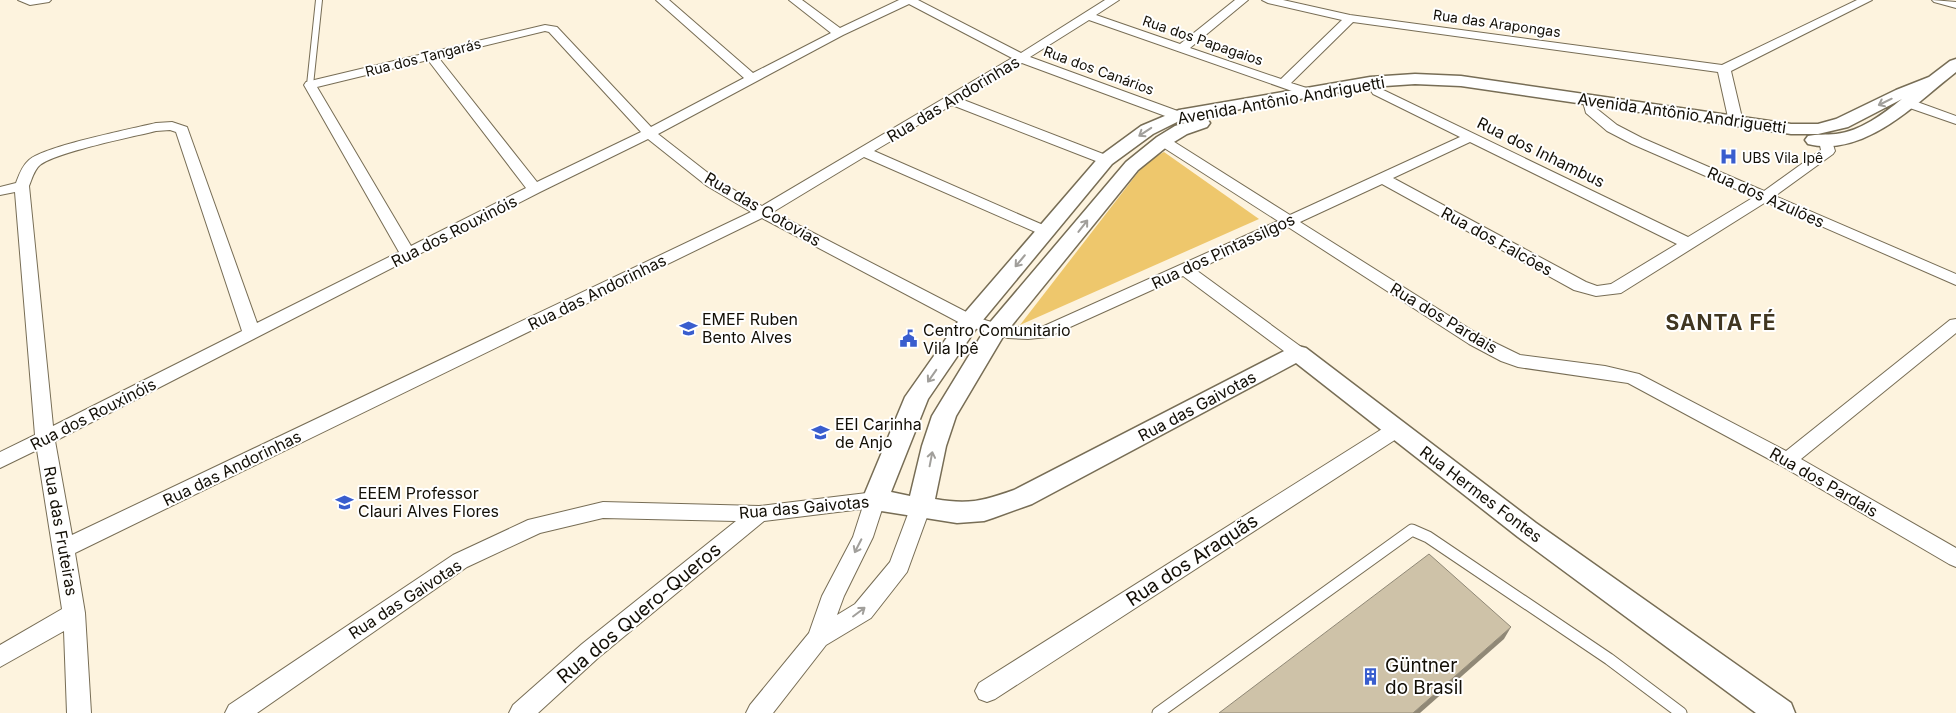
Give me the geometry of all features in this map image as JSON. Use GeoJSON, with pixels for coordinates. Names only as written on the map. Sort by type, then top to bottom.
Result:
{"type":"FeatureCollection","features":[{"type":"Feature","properties":{"kind":"street"},"geometry":{"type":"LineString","coordinates":[[24,0],[30,2],[45,0]]}},
{"type":"Feature","properties":{"kind":"street"},"geometry":{"type":"LineString","coordinates":[[662,0],[751,78]]}},
{"type":"Feature","properties":{"kind":"street"},"geometry":{"type":"LineString","coordinates":[[795,0],[839,33]]}},
{"type":"Feature","properties":{"kind":"street","name":"Rua dos Rouxinóis"},"geometry":{"type":"LineString","coordinates":[[0,461],[536,188],[649,133],[839,33],[909,0]]}},
{"type":"Feature","properties":{"kind":"street","name":"Rua dos Canários"},"geometry":{"type":"LineString","coordinates":[[909,0],[1021,58],[1200,124]]}},
{"type":"Feature","properties":{"kind":"street","name":"Rua das Andorinhas"},"geometry":{"type":"LineString","coordinates":[[63,549],[762,212],[1021,58],[1112,0]]}},
{"type":"Feature","properties":{"kind":"street"},"geometry":{"type":"LineString","coordinates":[[1181,49],[1242,0]]}},
{"type":"Feature","properties":{"kind":"street","name":"Rua das Arapongas"},"geometry":{"type":"LineString","coordinates":[[1268,0],[1350,18],[1724,69]]}},
{"type":"Feature","properties":{"kind":"street"},"geometry":{"type":"LineString","coordinates":[[1736,122],[1724,69],[1866,0]]}},
{"type":"Feature","properties":{"kind":"street"},"geometry":{"type":"LineString","coordinates":[[1938,0],[1956,5]]}},
{"type":"Feature","properties":{"kind":"street","name":"Rua dos Papagaios"},"geometry":{"type":"LineString","coordinates":[[1087,16],[1309,93]]}},
{"type":"Feature","properties":{"kind":"street"},"geometry":{"type":"LineString","coordinates":[[1283,84],[1350,18]]}},
{"type":"Feature","properties":{"kind":"street","name":"Rua dos Tangarás"},"geometry":{"type":"LineString","coordinates":[[310,85],[536,29]]}},
{"type":"Feature","properties":{"kind":"street","name":"Rua das Cotovias"},"geometry":{"type":"LineString","coordinates":[[536,29],[553,29],[649,133],[712,183],[762,212],[970,321]]}},
{"type":"Feature","properties":{"kind":"street"},"geometry":{"type":"LineString","coordinates":[[431,56],[536,188]]}},
{"type":"Feature","properties":{"kind":"street","name":"Avenida Antônio Andriguetti"},"geometry":{"type":"LineString","coordinates":[[758,713],[818,638],[833,596],[863,536],[889,462],[917,397],[970,321],[1106,160],[1147,130],[1179,115],[1370,82],[1415,79],[1461,81],[1768,136],[1826,141],[1848,138],[1881,124],[1909,103],[1930,82],[1956,64]]}},
{"type":"Feature","properties":{"kind":"street","name":"Avenida Antônio Andriguetti"},"geometry":{"type":"LineString","coordinates":[[818,638],[863,611],[899,566],[921,506],[934,446],[944,416],[995,331],[1068,245],[1119,180],[1132,166],[1181,130],[1200,124],[1377,91],[1427,88],[1589,104],[1791,129],[1818,129],[1842,122],[1902,93],[1930,82]]}},
{"type":"Feature","properties":{"kind":"street"},"geometry":{"type":"LineString","coordinates":[[310,85],[408,254]]}},
{"type":"Feature","properties":{"kind":"street","name":"Rua dos Inhambus"},"geometry":{"type":"LineString","coordinates":[[1377,91],[1690,244]]}},
{"type":"Feature","properties":{"kind":"street"},"geometry":{"type":"LineString","coordinates":[[951,100],[1106,160]]}},
{"type":"Feature","properties":{"kind":"street"},"geometry":{"type":"LineString","coordinates":[[1909,103],[1956,120]]}},
{"type":"Feature","properties":{"kind":"street","name":"Rua dos Azulões"},"geometry":{"type":"LineString","coordinates":[[1589,104],[1612,128],[1637,141],[1956,280]]}},
{"type":"Feature","properties":{"kind":"street"},"geometry":{"type":"LineString","coordinates":[[0,191],[25,179],[35,162],[59,152],[156,127],[172,126],[182,130],[252,334]]}},
{"type":"Feature","properties":{"kind":"street","name":"Rua dos Pintassilgos"},"geometry":{"type":"LineString","coordinates":[[970,321],[995,331],[1025,334],[1048,331],[1185,270],[1470,137]]}},
{"type":"Feature","properties":{"kind":"street","name":"Rua dos Pardais"},"geometry":{"type":"LineString","coordinates":[[1164,141],[1475,340],[1516,360],[1552,367],[1613,373],[1634,378],[1787,460],[1956,558]]}},
{"type":"Feature","properties":{"kind":"street"},"geometry":{"type":"LineString","coordinates":[[1690,244],[1766,196],[1828,152],[1826,141]]}},
{"type":"Feature","properties":{"kind":"street"},"geometry":{"type":"LineString","coordinates":[[864,152],[1045,231]]}},
{"type":"Feature","properties":{"kind":"street","name":"Rua dos Falcões"},"geometry":{"type":"LineString","coordinates":[[1382,178],[1580,286],[1596,292],[1615,289],[1690,244]]}},
{"type":"Feature","properties":{"kind":"street","name":"Rua das Fruteiras"},"geometry":{"type":"LineString","coordinates":[[25,179],[45,438],[74,613],[79,713]]}},
{"type":"Feature","properties":{"kind":"street","name":"Rua Hermes Fontes"},"geometry":{"type":"LineString","coordinates":[[1185,270],[1298,353],[1527,530],[1780,713]]}},
{"type":"Feature","properties":{"kind":"street"},"geometry":{"type":"LineString","coordinates":[[1787,460],[1956,324]]}},
{"type":"Feature","properties":{"kind":"street","name":"Rua das Gaivotas"},"geometry":{"type":"LineString","coordinates":[[237,713],[460,561],[536,526],[603,510],[759,514],[791,508],[875,500],[957,513],[984,511],[1022,497],[1298,353]]}},
{"type":"Feature","properties":{"kind":"street","name":"Rua dos Araquãs"},"geometry":{"type":"LineString","coordinates":[[987,691],[1397,429]]}},
{"type":"Feature","properties":{"kind":"street","name":"Rua dos Quero-Queros"},"geometry":{"type":"LineString","coordinates":[[521,713],[590,651],[759,514]]}},
{"type":"Feature","properties":{"kind":"street"},"geometry":{"type":"LineString","coordinates":[[0,657],[74,613]]}},
{"type":"Feature","properties":{"kind":"lane"},"geometry":{"type":"LineString","coordinates":[[310,85],[319,0]]}},
{"type":"Feature","properties":{"kind":"lane"},"geometry":{"type":"LineString","coordinates":[[1158,713],[1412,530],[1428,537],[1609,659],[1681,713]]}},
{"type":"Feature","properties":{"kind":"shaded area"},"geometry":{"type":"Polygon","coordinates":[[[1164,152],[1259,219],[1020,325],[1146,162],[1164,152]]]}},
{"type":"Feature","properties":{"kind":"building","name":"Güntner do Brasil"},"geometry":{"type":"Polygon","coordinates":[[[1429,554],[1511,627],[1413,713],[1219,713],[1429,554]]]}},
{"type":"Feature","properties":{"kind":"place","name":"UBS Vila Ipê"},"geometry":{"type":"Point","coordinates":[1728,157]}},
{"type":"Feature","properties":{"kind":"place","name":"EMEF Ruben Bento Alves"},"geometry":{"type":"Point","coordinates":[688,328]}},
{"type":"Feature","properties":{"kind":"place","name":"Centro Comunitario Vila Ipê"},"geometry":{"type":"Point","coordinates":[909,339]}},
{"type":"Feature","properties":{"kind":"place","name":"EEI Carinha de Anjo"},"geometry":{"type":"Point","coordinates":[821,433]}},
{"type":"Feature","properties":{"kind":"place","name":"EEEM Professor Clauri Alves Flores"},"geometry":{"type":"Point","coordinates":[344,502]}},
{"type":"Feature","properties":{"kind":"place","name":"Güntner do Brasil"},"geometry":{"type":"Point","coordinates":[1371,676]}},
{"type":"Feature","properties":{"kind":"district","name":"SANTA FÉ"},"geometry":{"type":"Point","coordinates":[1721,322]}}]}
